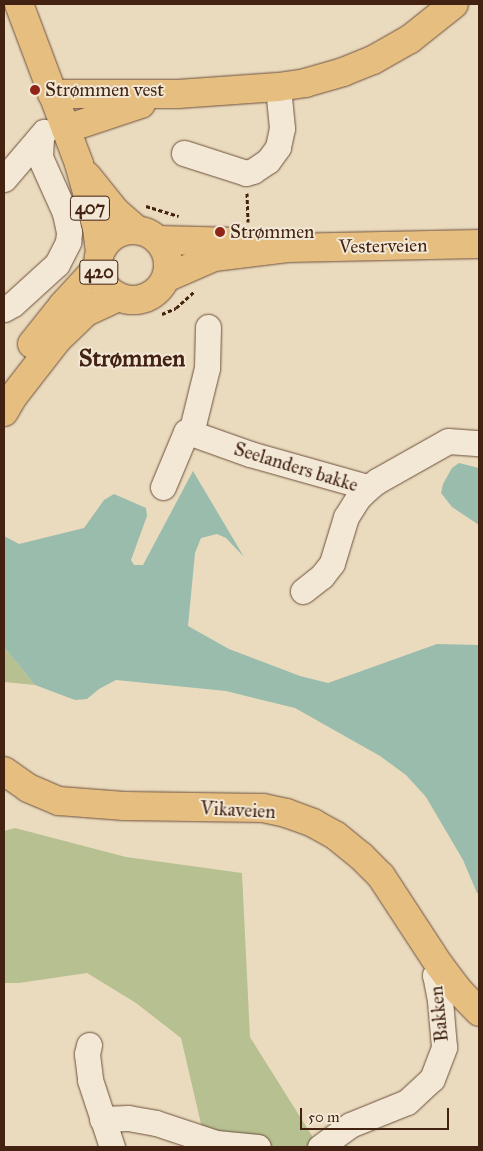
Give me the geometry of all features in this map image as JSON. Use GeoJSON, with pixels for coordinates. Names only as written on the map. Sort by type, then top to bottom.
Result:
{"type":"FeatureCollection","features":[{"type":"Feature","properties":{"kind":"main road","name":"407"},"geometry":{"type":"LineString","coordinates":[[19,4],[59,115],[79,164],[96,228],[99,260]]}},
{"type":"Feature","properties":{"kind":"main road"},"geometry":{"type":"LineString","coordinates":[[59,115],[178,94],[278,87],[343,72],[373,60],[410,39],[454,4]]}},
{"type":"Feature","properties":{"kind":"main road","name":"407"},"geometry":{"type":"LineString","coordinates":[[79,164],[103,198],[144,224]]}},
{"type":"Feature","properties":{"kind":"main road"},"geometry":{"type":"LineString","coordinates":[[144,224],[167,258],[166,278]]}},
{"type":"Feature","properties":{"kind":"main road","name":"Vesterveien"},"geometry":{"type":"LineString","coordinates":[[144,224],[287,248]]}},
{"type":"Feature","properties":{"kind":"main road","name":"420"},"geometry":{"type":"LineString","coordinates":[[4,380],[99,260],[106,242],[124,230],[144,224]]}},
{"type":"Feature","properties":{"kind":"main road","name":"Vesterveien"},"geometry":{"type":"LineString","coordinates":[[166,278],[214,257],[287,248],[479,244]]}},
{"type":"Feature","properties":{"kind":"main road","name":"420"},"geometry":{"type":"LineString","coordinates":[[99,260],[104,285],[118,297],[129,300],[151,295],[160,288],[166,278]]}},
{"type":"Feature","properties":{"kind":"main road","name":"420"},"geometry":{"type":"LineString","coordinates":[[4,412],[57,340],[86,312],[118,297]]}},
{"type":"Feature","properties":{"kind":"main road","name":"Vikaveien"},"geometry":{"type":"LineString","coordinates":[[4,771],[28,788],[59,801],[124,806],[256,808],[286,813],[313,823],[335,835],[361,856],[381,876],[440,966],[459,991],[479,1012]]}},
{"type":"Feature","properties":{"kind":"street"},"geometry":{"type":"LineString","coordinates":[[184,153],[246,173],[268,162],[278,147],[282,128],[278,87]]}},
{"type":"Feature","properties":{"kind":"street"},"geometry":{"type":"LineString","coordinates":[[4,179],[59,115]]}},
{"type":"Feature","properties":{"kind":"street"},"geometry":{"type":"LineString","coordinates":[[4,309],[13,304],[57,264],[68,242],[69,232],[65,213],[40,157],[59,115]]}},
{"type":"Feature","properties":{"kind":"street"},"geometry":{"type":"LineString","coordinates":[[163,487],[186,432],[190,433],[207,368],[208,327]]}},
{"type":"Feature","properties":{"kind":"street","name":"Seelanders bakke"},"geometry":{"type":"LineString","coordinates":[[190,433],[250,454],[364,486],[367,489],[377,481],[448,441],[479,442]]}},
{"type":"Feature","properties":{"kind":"street"},"geometry":{"type":"LineString","coordinates":[[304,591],[322,576],[332,564],[346,518],[358,498],[367,489]]}},
{"type":"Feature","properties":{"kind":"street","name":"Bakken"},"geometry":{"type":"LineString","coordinates":[[320,1147],[350,1125],[407,1102],[432,1079],[444,1048],[440,1000],[435,975],[440,966]]}},
{"type":"Feature","properties":{"kind":"street"},"geometry":{"type":"LineString","coordinates":[[89,1045],[87,1054],[90,1080],[112,1147]]}},
{"type":"Feature","properties":{"kind":"street"},"geometry":{"type":"LineString","coordinates":[[102,1119],[128,1118],[146,1121],[216,1143],[258,1147]]}},
{"type":"Feature","properties":{"kind":"path"},"geometry":{"type":"LineString","coordinates":[[246,173],[248,226]]}},
{"type":"Feature","properties":{"kind":"path"},"geometry":{"type":"LineString","coordinates":[[144,224],[186,218]]}},
{"type":"Feature","properties":{"kind":"shaded area"},"geometry":{"type":"Polygon","coordinates":[[[459,463],[479,468],[479,525],[452,507],[441,493],[443,484],[452,468],[459,463]]]}},
{"type":"Feature","properties":{"kind":"shaded area"},"geometry":{"type":"Polygon","coordinates":[[[193,471],[244,557],[226,538],[217,534],[201,538],[195,553],[188,626],[229,649],[300,676],[328,683],[437,644],[479,645],[479,893],[477,893],[463,860],[426,797],[406,775],[380,756],[295,708],[226,691],[116,680],[99,689],[87,699],[75,700],[35,685],[4,647],[4,536],[19,544],[84,528],[104,500],[114,494],[146,508],[147,516],[131,560],[134,565],[143,565],[193,471]]]}},
{"type":"Feature","properties":{"kind":"shaded area"},"geometry":{"type":"Polygon","coordinates":[[[4,647],[35,685],[4,682],[4,647]]]}},
{"type":"Feature","properties":{"kind":"shaded area"},"geometry":{"type":"Polygon","coordinates":[[[15,828],[126,857],[242,873],[250,1037],[319,1147],[211,1147],[201,1124],[181,1038],[136,1003],[87,973],[19,983],[4,983],[4,831],[15,828]]]}},
{"type":"Feature","properties":{"kind":"place","name":"Strømmen vest"},"geometry":{"type":"Point","coordinates":[35,90]}},
{"type":"Feature","properties":{"kind":"place","name":"Strømmen"},"geometry":{"type":"Point","coordinates":[220,232]}},
{"type":"Feature","properties":{"kind":"district","name":"Strømmen"},"geometry":{"type":"Point","coordinates":[132,359]}}]}
